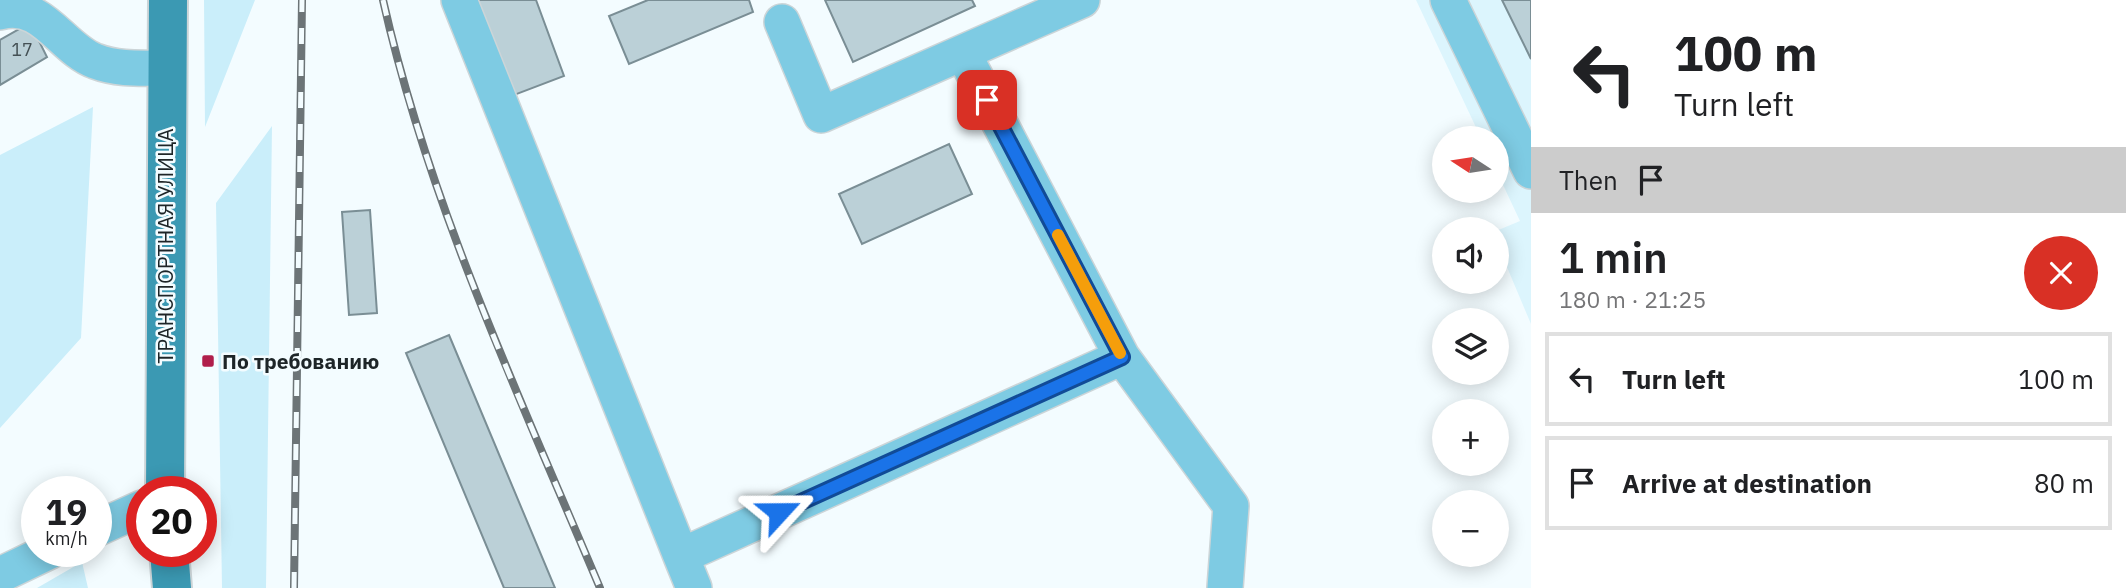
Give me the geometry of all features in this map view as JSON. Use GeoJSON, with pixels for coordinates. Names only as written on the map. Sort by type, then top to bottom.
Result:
{"type":"FeatureCollection","features":[{"type":"Feature","properties":{"kind":"main road","name":"ТРАНСПОРТНАЯ УЛИЦА"},"geometry":{"type":"LineString","coordinates":[[164,476],[167,0]]}},
{"type":"Feature","properties":{"kind":"main road"},"geometry":{"type":"LineString","coordinates":[[170,567],[172,588]]}},
{"type":"Feature","properties":{"kind":"lane"},"geometry":{"type":"LineString","coordinates":[[459,0],[694,588]]}},
{"type":"Feature","properties":{"kind":"lane"},"geometry":{"type":"LineString","coordinates":[[782,22],[821,115],[1083,0]]}},
{"type":"Feature","properties":{"kind":"lane"},"geometry":{"type":"LineString","coordinates":[[1448,0],[1531,171]]}},
{"type":"Feature","properties":{"kind":"lane"},"geometry":{"type":"LineString","coordinates":[[0,12],[21,8],[35,11],[92,60],[114,67],[166,68]]}},
{"type":"Feature","properties":{"kind":"lane"},"geometry":{"type":"LineString","coordinates":[[963,53],[1122,357],[1231,506],[1225,588]]}},
{"type":"Feature","properties":{"kind":"lane"},"geometry":{"type":"LineString","coordinates":[[681,556],[1122,357]]}},
{"type":"Feature","properties":{"kind":"lane"},"geometry":{"type":"LineString","coordinates":[[0,575],[21,565]]}},
{"type":"Feature","properties":{"kind":"shaded area"},"geometry":{"type":"Polygon","coordinates":[[[204,0],[255,0],[205,127],[204,0]]]}},
{"type":"Feature","properties":{"kind":"shaded area"},"geometry":{"type":"Polygon","coordinates":[[[1416,0],[1531,0],[1531,324],[1509,272],[1509,226],[1520,221],[1509,198],[1509,126],[1475,126],[1416,0]]]}},
{"type":"Feature","properties":{"kind":"shaded area"},"geometry":{"type":"Polygon","coordinates":[[[93,107],[81,338],[0,428],[0,155],[93,107]]]}},
{"type":"Feature","properties":{"kind":"shaded area"},"geometry":{"type":"Polygon","coordinates":[[[272,126],[266,588],[222,588],[216,203],[272,126]]]}},
{"type":"Feature","properties":{"kind":"shaded area"},"geometry":{"type":"Polygon","coordinates":[[[73,567],[83,567],[88,588],[37,588],[73,567]]]}},
{"type":"Feature","properties":{"kind":"building"},"geometry":{"type":"Polygon","coordinates":[[[470,0],[536,0],[564,76],[506,98],[470,0]]]}},
{"type":"Feature","properties":{"kind":"building"},"geometry":{"type":"Polygon","coordinates":[[[648,0],[749,0],[753,12],[629,64],[609,16],[648,0]]]}},
{"type":"Feature","properties":{"kind":"building"},"geometry":{"type":"Polygon","coordinates":[[[825,0],[972,0],[975,6],[853,62],[825,0]]]}},
{"type":"Feature","properties":{"kind":"building"},"geometry":{"type":"Polygon","coordinates":[[[1502,0],[1531,0],[1531,59],[1502,0]]]}},
{"type":"Feature","properties":{"kind":"building"},"geometry":{"type":"Polygon","coordinates":[[[30,23],[47,57],[0,85],[0,40],[30,23]]]}},
{"type":"Feature","properties":{"kind":"building"},"geometry":{"type":"Polygon","coordinates":[[[949,144],[972,194],[862,244],[839,194],[949,144]]]}},
{"type":"Feature","properties":{"kind":"building"},"geometry":{"type":"Polygon","coordinates":[[[370,210],[377,313],[349,315],[342,212],[370,210]]]}},
{"type":"Feature","properties":{"kind":"building"},"geometry":{"type":"Polygon","coordinates":[[[449,335],[555,588],[504,588],[406,353],[449,335]]]}},
{"type":"Feature","properties":{"kind":"railway"},"geometry":{"type":"LineString","coordinates":[[294,588],[302,0]]}},
{"type":"Feature","properties":{"kind":"railway"},"geometry":{"type":"LineString","coordinates":[[383,0],[402,76],[451,225],[478,298],[600,588]]}},
{"type":"Feature","properties":{"kind":"slow traffic"},"geometry":{"type":"LineString","coordinates":[[1058,235],[1120,353]]}},
{"type":"Feature","properties":{"kind":"place","name":"По требованию"},"geometry":{"type":"Point","coordinates":[208,361]}},
{"type":"Feature","properties":{"kind":"route"},"geometry":{"type":"LineString","coordinates":[[779,512],[1122,357],[987,100]]}}]}
